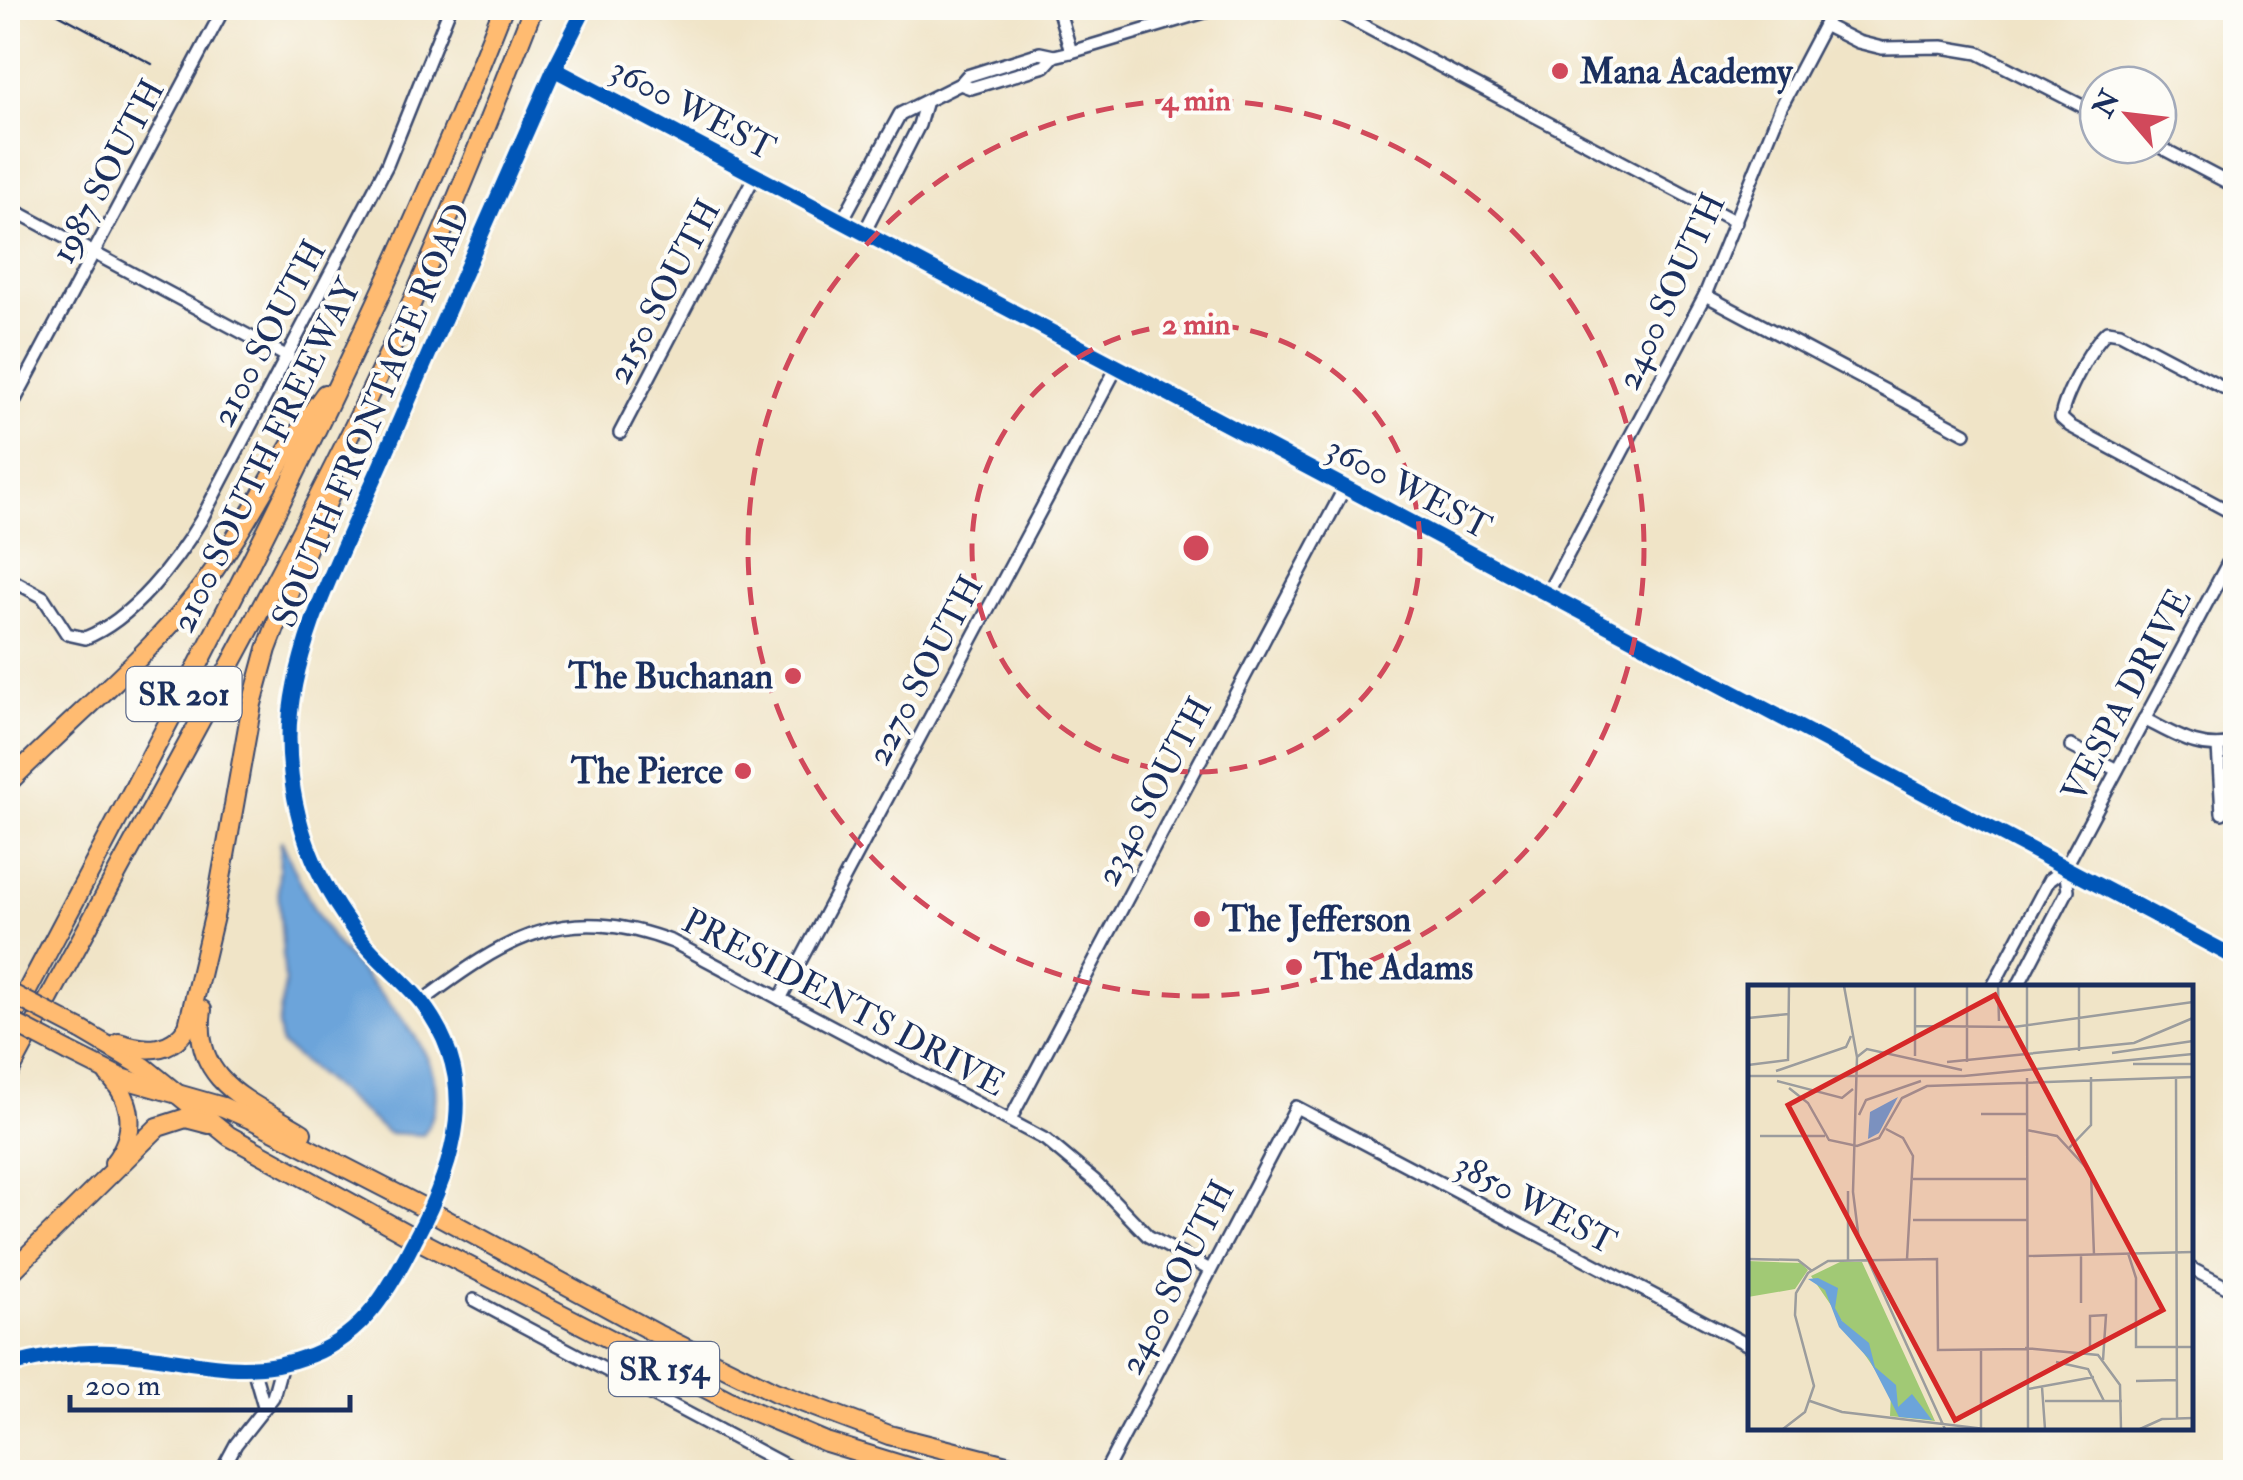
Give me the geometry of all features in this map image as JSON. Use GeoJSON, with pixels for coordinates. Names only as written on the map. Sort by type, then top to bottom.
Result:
{"type":"FeatureCollection","features":[{"type":"Feature","properties":{"kind":"highway","name":"2100 SOUTH FREEWAY"},"geometry":{"type":"LineString","coordinates":[[8,1024],[207,650],[352,357],[503,8]]}},
{"type":"Feature","properties":{"kind":"highway","name":"2100 SOUTH FREEWAY"},"geometry":{"type":"LineString","coordinates":[[8,1075],[361,412],[487,128],[533,8]]}},
{"type":"Feature","properties":{"kind":"highway"},"geometry":{"type":"LineString","coordinates":[[11,779],[139,660],[192,600],[230,546],[312,411],[352,357]]}},
{"type":"Feature","properties":{"kind":"highway"},"geometry":{"type":"LineString","coordinates":[[81,1030],[143,1050],[162,1048],[177,1040],[188,1026],[215,912],[252,704],[293,581],[325,512],[361,412]]}},
{"type":"Feature","properties":{"kind":"highway"},"geometry":{"type":"LineString","coordinates":[[215,912],[216,935],[199,1028],[202,1052],[212,1072],[236,1092],[395,1192]]}},
{"type":"Feature","properties":{"kind":"highway","name":"SR 154"},"geometry":{"type":"LineString","coordinates":[[8,992],[138,1063],[215,1126],[282,1167],[416,1239],[734,1403],[826,1442],[924,1472]]}},
{"type":"Feature","properties":{"kind":"highway","name":"SR 154"},"geometry":{"type":"LineString","coordinates":[[8,1024],[104,1071],[240,1114],[395,1192],[656,1334],[775,1392],[889,1435],[1034,1472]]}},
{"type":"Feature","properties":{"kind":"highway"},"geometry":{"type":"LineString","coordinates":[[8,1275],[112,1166],[124,1148],[130,1130],[129,1109],[120,1088],[104,1071]]}},
{"type":"Feature","properties":{"kind":"highway"},"geometry":{"type":"LineString","coordinates":[[8,1275],[158,1127],[186,1118],[215,1126]]}},
{"type":"Feature","properties":{"kind":"street","name":"1987 SOUTH"},"geometry":{"type":"LineString","coordinates":[[8,412],[224,8]]}},
{"type":"Feature","properties":{"kind":"street","name":"SOUTH FRONTAGE ROAD"},"geometry":{"type":"LineString","coordinates":[[8,1366],[47,1356],[95,1351],[232,1370],[282,1364],[314,1354],[357,1328],[390,1287],[430,1211],[459,1125],[453,1071],[440,1033],[422,1002],[362,940],[314,864],[298,820],[290,774],[294,686],[304,648],[352,530],[554,69],[585,8]]}},
{"type":"Feature","properties":{"kind":"street"},"geometry":{"type":"LineString","coordinates":[[1058,8],[1071,52]]}},
{"type":"Feature","properties":{"kind":"street"},"geometry":{"type":"LineString","coordinates":[[842,221],[900,114],[960,84],[971,88],[1045,66],[1054,56],[1218,8]]}},
{"type":"Feature","properties":{"kind":"street"},"geometry":{"type":"LineString","coordinates":[[1330,8],[1736,222]]}},
{"type":"Feature","properties":{"kind":"street","name":"2400 SOUTH"},"geometry":{"type":"LineString","coordinates":[[1547,594],[1705,295],[1781,107],[1833,8]]}},
{"type":"Feature","properties":{"kind":"street","name":"2100 SOUTH"},"geometry":{"type":"LineString","coordinates":[[8,578],[43,597],[61,626],[76,638],[93,635],[122,613],[156,584],[175,560],[201,520],[386,165],[447,9]]}},
{"type":"Feature","properties":{"kind":"street"},"geometry":{"type":"LineString","coordinates":[[1824,25],[1858,42],[1882,48],[1942,46],[1978,53],[2078,104]]}},
{"type":"Feature","properties":{"kind":"street","name":"3600 WEST"},"geometry":{"type":"LineString","coordinates":[[554,69],[2236,958]]}},
{"type":"Feature","properties":{"kind":"street"},"geometry":{"type":"LineString","coordinates":[[864,233],[919,125],[924,104]]}},
{"type":"Feature","properties":{"kind":"street"},"geometry":{"type":"LineString","coordinates":[[2178,157],[2236,187]]}},
{"type":"Feature","properties":{"kind":"street","name":"2150 SOUTH"},"geometry":{"type":"LineString","coordinates":[[620,433],[755,175]]}},
{"type":"Feature","properties":{"kind":"street"},"geometry":{"type":"LineString","coordinates":[[8,207],[288,357]]}},
{"type":"Feature","properties":{"kind":"street"},"geometry":{"type":"LineString","coordinates":[[1705,295],[1966,433]]}},
{"type":"Feature","properties":{"kind":"street"},"geometry":{"type":"LineString","coordinates":[[2236,394],[2120,334],[2107,331],[2061,418],[2236,515]]}},
{"type":"Feature","properties":{"kind":"street","name":"2270 SOUTH"},"geometry":{"type":"LineString","coordinates":[[780,999],[1117,366]]}},
{"type":"Feature","properties":{"kind":"street","name":"2340 SOUTH"},"geometry":{"type":"LineString","coordinates":[[1010,1120],[1345,487]]}},
{"type":"Feature","properties":{"kind":"street","name":"VESPA DRIVE"},"geometry":{"type":"LineString","coordinates":[[2065,868],[2236,548]]}},
{"type":"Feature","properties":{"kind":"street"},"geometry":{"type":"LineString","coordinates":[[2144,719],[2189,742],[2218,747],[2236,742]]}},
{"type":"Feature","properties":{"kind":"street"},"geometry":{"type":"LineString","coordinates":[[2071,746],[2117,770]]}},
{"type":"Feature","properties":{"kind":"street"},"geometry":{"type":"LineString","coordinates":[[2218,747],[2222,813]]}},
{"type":"Feature","properties":{"kind":"street"},"geometry":{"type":"LineString","coordinates":[[1994,985],[2049,880],[2065,868],[2068,890],[2019,985]]}},
{"type":"Feature","properties":{"kind":"street","name":"PRESIDENTS DRIVE"},"geometry":{"type":"LineString","coordinates":[[422,1002],[479,958],[550,928],[600,925],[650,933],[1010,1120],[1060,1150],[1148,1236],[1210,1270]]}},
{"type":"Feature","properties":{"kind":"street","name":"2400 SOUTH"},"geometry":{"type":"LineString","coordinates":[[1105,1472],[1296,1108]]}},
{"type":"Feature","properties":{"kind":"street","name":"3850 WEST"},"geometry":{"type":"LineString","coordinates":[[1296,1108],[1748,1345]]}},
{"type":"Feature","properties":{"kind":"street"},"geometry":{"type":"LineString","coordinates":[[2193,1270],[2236,1292]]}},
{"type":"Feature","properties":{"kind":"street"},"geometry":{"type":"LineString","coordinates":[[474,1300],[798,1472]]}},
{"type":"Feature","properties":{"kind":"street"},"geometry":{"type":"LineString","coordinates":[[221,1472],[236,1444],[273,1397],[282,1364]]}},
{"type":"Feature","properties":{"kind":"street"},"geometry":{"type":"LineString","coordinates":[[253,1368],[264,1406]]}},
{"type":"Feature","properties":{"kind":"water"},"geometry":{"type":"Polygon","coordinates":[[[281,840],[330,935],[409,1028],[425,1054],[434,1080],[435,1107],[423,1135],[388,1133],[281,1044],[278,1026],[285,983],[278,888],[281,840]]]}},
{"type":"Feature","properties":{"kind":"railway"},"geometry":{"type":"LineString","coordinates":[[47,8],[152,64]]}},
{"type":"Feature","properties":{"kind":"cycle path"},"geometry":{"type":"LineString","coordinates":[[8,1366],[91,1352],[238,1368],[285,1363],[311,1355],[361,1323],[395,1277],[429,1212],[451,1152],[456,1122],[452,1062],[441,1032],[422,1003],[361,939],[318,869],[299,819],[294,792],[289,737],[292,703],[298,668],[322,597],[554,69],[585,8]]}},
{"type":"Feature","properties":{"kind":"cycle path"},"geometry":{"type":"LineString","coordinates":[[554,69],[2236,958]]}},
{"type":"Feature","properties":{"kind":"place","name":"Mana Academy"},"geometry":{"type":"Point","coordinates":[1560,71]}},
{"type":"Feature","properties":{"kind":"place","name":"The Buchanan"},"geometry":{"type":"Point","coordinates":[793,676]}},
{"type":"Feature","properties":{"kind":"place","name":"The Pierce"},"geometry":{"type":"Point","coordinates":[743,771]}},
{"type":"Feature","properties":{"kind":"place","name":"The Jefferson"},"geometry":{"type":"Point","coordinates":[1202,919]}},
{"type":"Feature","properties":{"kind":"place","name":"The Adams"},"geometry":{"type":"Point","coordinates":[1294,967]}}]}
